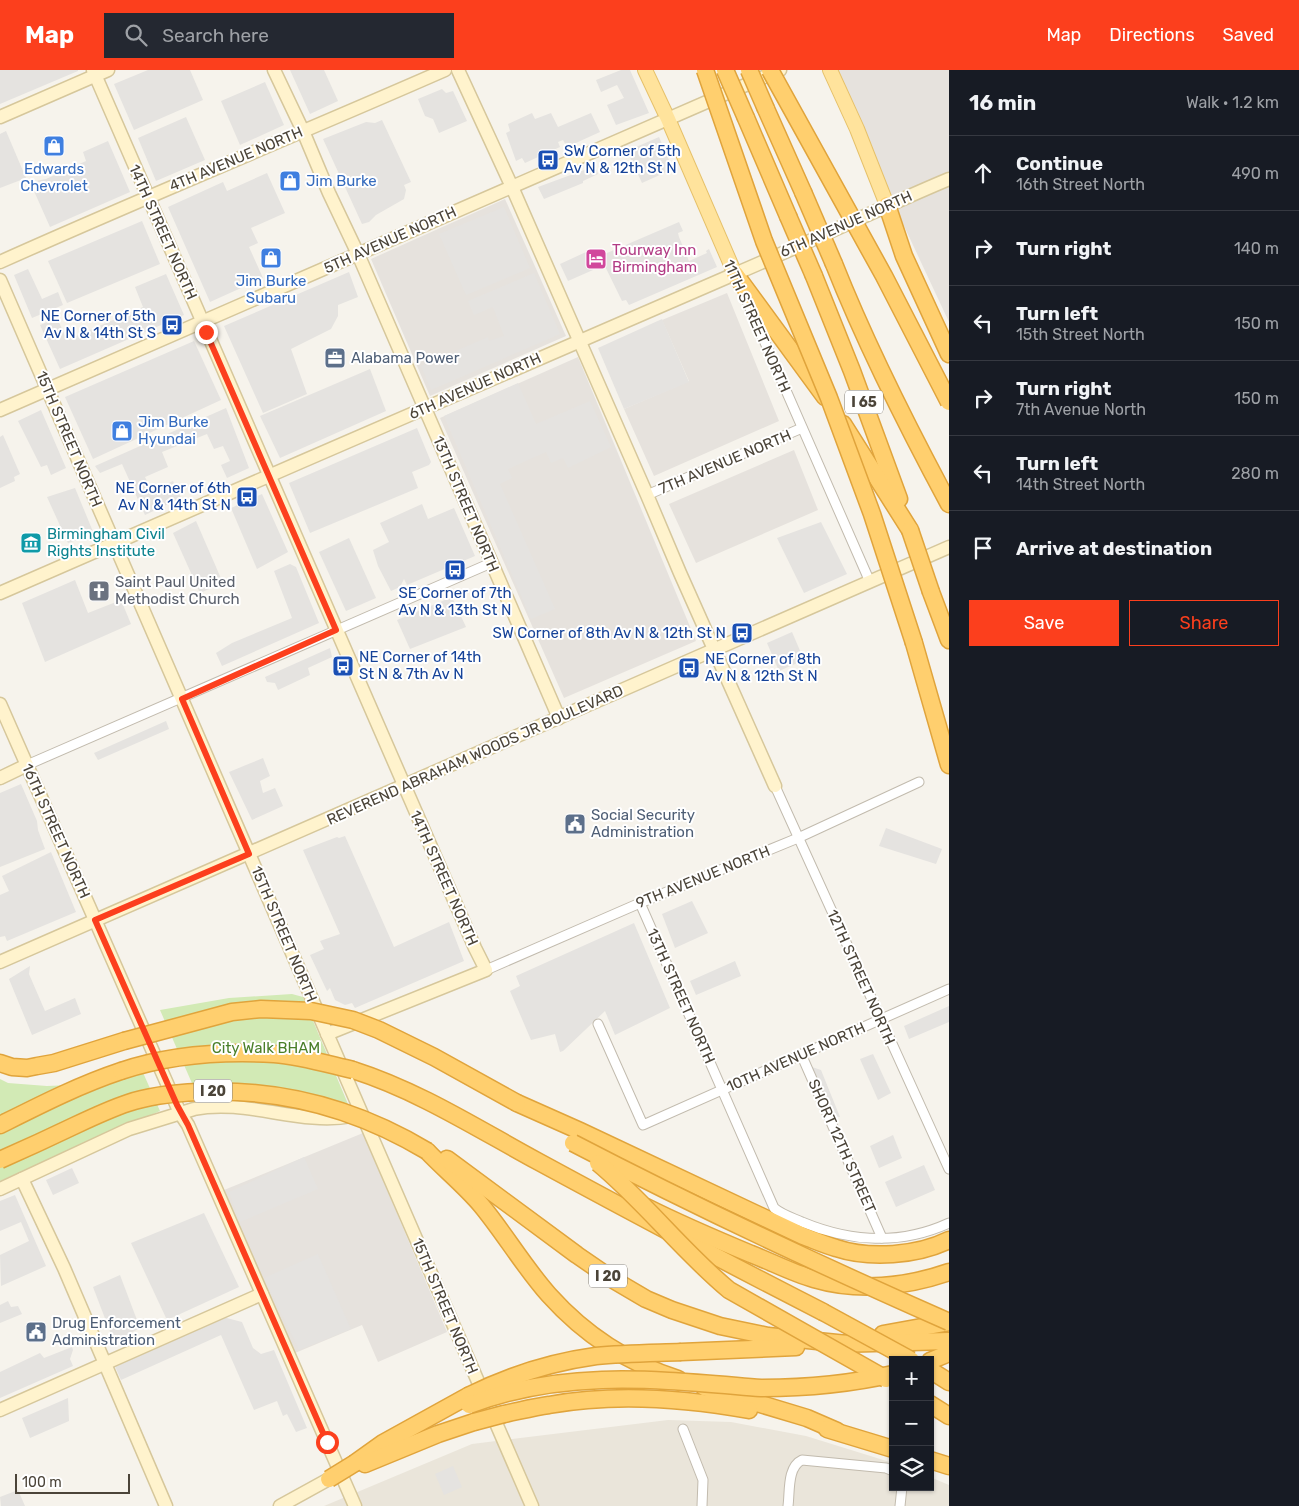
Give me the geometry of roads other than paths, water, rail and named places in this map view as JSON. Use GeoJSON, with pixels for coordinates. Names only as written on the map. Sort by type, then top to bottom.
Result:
{"type":"FeatureCollection","features":[{"type":"Feature","properties":{"kind":"highway"},"geometry":{"type":"LineString","coordinates":[[705,70],[764,241],[829,398],[872,514],[914,643],[949,765]]}},
{"type":"Feature","properties":{"kind":"highway","name":"I 65"},"geometry":{"type":"LineString","coordinates":[[725,70],[814,276],[852,371],[949,640]]}},
{"type":"Feature","properties":{"kind":"highway","name":"I 65"},"geometry":{"type":"LineString","coordinates":[[749,70],[834,264],[854,315],[913,437],[949,504]]}},
{"type":"Feature","properties":{"kind":"highway"},"geometry":{"type":"LineString","coordinates":[[770,70],[888,283],[949,402]]}},
{"type":"Feature","properties":{"kind":"highway"},"geometry":{"type":"LineString","coordinates":[[887,205],[904,256],[949,354]]}},
{"type":"Feature","properties":{"kind":"highway"},"geometry":{"type":"LineString","coordinates":[[735,274],[821,392],[910,530]]}},
{"type":"Feature","properties":{"kind":"highway"},"geometry":{"type":"LineString","coordinates":[[0,1063],[12,1067],[27,1068],[54,1063],[124,1041],[232,1012],[261,1009],[311,1011],[353,1020],[379,1030],[434,1057],[517,1104],[573,1142],[619,1181],[708,1272],[729,1290],[889,1380]]}},
{"type":"Feature","properties":{"kind":"highway"},"geometry":{"type":"LineString","coordinates":[[0,1125],[45,1102],[95,1080],[162,1060],[221,1054],[273,1054],[345,1068],[393,1083],[423,1098],[704,1252],[823,1312],[904,1356]]}},
{"type":"Feature","properties":{"kind":"highway","name":"I 20"},"geometry":{"type":"LineString","coordinates":[[0,1160],[130,1102],[174,1093],[218,1091],[268,1094],[326,1106],[388,1129],[428,1150],[441,1154],[612,1279],[646,1299],[672,1310],[720,1326],[768,1336],[847,1344],[949,1341]]}},
{"type":"Feature","properties":{"kind":"highway"},"geometry":{"type":"LineString","coordinates":[[517,1104],[606,1143],[803,1236],[837,1249],[864,1254],[904,1253],[949,1240]]}},
{"type":"Feature","properties":{"kind":"highway"},"geometry":{"type":"LineString","coordinates":[[489,1135],[590,1179],[686,1227],[813,1279],[843,1285],[883,1286],[925,1280],[949,1272]]}},
{"type":"Feature","properties":{"kind":"highway"},"geometry":{"type":"LineString","coordinates":[[573,1142],[771,1241],[949,1322]]}},
{"type":"Feature","properties":{"kind":"highway"},"geometry":{"type":"LineString","coordinates":[[428,1150],[481,1205],[548,1295],[576,1322],[610,1347],[636,1363],[660,1374],[807,1418],[837,1431]]}},
{"type":"Feature","properties":{"kind":"highway"},"geometry":{"type":"LineString","coordinates":[[816,1340],[898,1332],[949,1322]]}},
{"type":"Feature","properties":{"kind":"highway"},"geometry":{"type":"LineString","coordinates":[[356,1465],[383,1443],[469,1401],[492,1384],[569,1361],[598,1356],[847,1344]]}},
{"type":"Feature","properties":{"kind":"highway"},"geometry":{"type":"LineString","coordinates":[[934,1366],[949,1353]]}},
{"type":"Feature","properties":{"kind":"highway"},"geometry":{"type":"LineString","coordinates":[[934,1370],[949,1378]]}},
{"type":"Feature","properties":{"kind":"highway"},"geometry":{"type":"LineString","coordinates":[[934,1370],[949,1382]]}},
{"type":"Feature","properties":{"kind":"highway"},"geometry":{"type":"LineString","coordinates":[[469,1401],[538,1386],[603,1379],[644,1379],[778,1388],[820,1386],[889,1375]]}},
{"type":"Feature","properties":{"kind":"highway"},"geometry":{"type":"LineString","coordinates":[[329,1480],[356,1465],[474,1422],[504,1414],[574,1401],[637,1398],[670,1399],[723,1405],[837,1431],[889,1447]]}},
{"type":"Feature","properties":{"kind":"highway"},"geometry":{"type":"LineString","coordinates":[[934,1407],[949,1416]]}},
{"type":"Feature","properties":{"kind":"highway"},"geometry":{"type":"LineString","coordinates":[[934,1461],[949,1466]]}},
{"type":"Feature","properties":{"kind":"main road","name":"11TH STREET NORTH"},"geometry":{"type":"LineString","coordinates":[[645,70],[735,274]]}},
{"type":"Feature","properties":{"kind":"main road"},"geometry":{"type":"LineString","coordinates":[[830,70],[857,129],[887,205]]}},
{"type":"Feature","properties":{"kind":"street"},"geometry":{"type":"LineString","coordinates":[[0,117],[94,73],[108,70]]}},
{"type":"Feature","properties":{"kind":"street","name":"13TH STREET NORTH"},"geometry":{"type":"LineString","coordinates":[[274,70],[303,132],[328,194],[358,254],[559,718]]}},
{"type":"Feature","properties":{"kind":"street","name":"4TH AVENUE NORTH"},"geometry":{"type":"LineString","coordinates":[[0,262],[445,70]]}},
{"type":"Feature","properties":{"kind":"street"},"geometry":{"type":"LineString","coordinates":[[458,70],[512,187],[775,786]]}},
{"type":"Feature","properties":{"kind":"street","name":"5TH AVENUE NORTH"},"geometry":{"type":"LineString","coordinates":[[0,410],[780,70]]}},
{"type":"Feature","properties":{"kind":"street","name":"14TH STREET NORTH"},"geometry":{"type":"LineString","coordinates":[[94,73],[474,948],[486,970]]}},
{"type":"Feature","properties":{"kind":"street","name":"6TH AVENUE NORTH"},"geometry":{"type":"LineString","coordinates":[[0,593],[579,340],[735,274],[949,179]]}},
{"type":"Feature","properties":{"kind":"street","name":"11TH STREET NORTH"},"geometry":{"type":"LineString","coordinates":[[735,274],[870,582]]}},
{"type":"Feature","properties":{"kind":"street","name":"15TH STREET NORTH"},"geometry":{"type":"LineString","coordinates":[[0,280],[532,1506]]}},
{"type":"Feature","properties":{"kind":"street","name":"7TH AVENUE NORTH"},"geometry":{"type":"LineString","coordinates":[[647,495],[802,428]]}},
{"type":"Feature","properties":{"kind":"street","name":"REVEREND ABRAHAM WOODS JR BOULEVARD"},"geometry":{"type":"LineString","coordinates":[[0,962],[949,547]]}},
{"type":"Feature","properties":{"kind":"street"},"geometry":{"type":"LineString","coordinates":[[0,778],[491,563]]}},
{"type":"Feature","properties":{"kind":"street","name":"16TH STREET NORTH"},"geometry":{"type":"LineString","coordinates":[[0,704],[356,1506]]}},
{"type":"Feature","properties":{"kind":"street","name":"9TH AVENUE NORTH"},"geometry":{"type":"LineString","coordinates":[[486,970],[640,902],[798,838],[919,782]]}},
{"type":"Feature","properties":{"kind":"street","name":"12TH STREET NORTH"},"geometry":{"type":"LineString","coordinates":[[775,786],[949,1168]]}},
{"type":"Feature","properties":{"kind":"street","name":"13TH STREET NORTH"},"geometry":{"type":"LineString","coordinates":[[640,902],[774,1208],[784,1214],[834,1234],[854,1237],[882,1238],[914,1235],[949,1224]]}},
{"type":"Feature","properties":{"kind":"street"},"geometry":{"type":"LineString","coordinates":[[327,1034],[486,970]]}},
{"type":"Feature","properties":{"kind":"street","name":"10TH AVENUE NORTH"},"geometry":{"type":"LineString","coordinates":[[598,1024],[642,1125],[949,989]]}},
{"type":"Feature","properties":{"kind":"street","name":"SHORT 12TH STREET"},"geometry":{"type":"LineString","coordinates":[[801,1054],[882,1238]]}},
{"type":"Feature","properties":{"kind":"street"},"geometry":{"type":"LineString","coordinates":[[0,1189],[129,1129],[202,1107],[230,1107],[313,1118],[340,1118],[362,1114]]}},
{"type":"Feature","properties":{"kind":"street"},"geometry":{"type":"LineString","coordinates":[[22,1179],[64,1268],[166,1506]]}},
{"type":"Feature","properties":{"kind":"street"},"geometry":{"type":"LineString","coordinates":[[0,1410],[262,1294]]}},
{"type":"Feature","properties":{"kind":"street"},"geometry":{"type":"LineString","coordinates":[[683,1428],[702,1480],[702,1506]]}},
{"type":"Feature","properties":{"kind":"street"},"geometry":{"type":"LineString","coordinates":[[788,1506],[792,1471],[796,1463],[802,1460],[889,1469]]}},
{"type":"Feature","properties":{"kind":"street"},"geometry":{"type":"LineString","coordinates":[[280,1506],[329,1480]]}},
{"type":"Feature","properties":{"kind":"street"},"geometry":{"type":"LineString","coordinates":[[900,1506],[902,1491]]}},
{"type":"Feature","properties":{"kind":"place","name":"Edwards Chevrolet"},"geometry":{"type":"Point","coordinates":[54,146]}},
{"type":"Feature","properties":{"kind":"place","name":"SW Corner of 5th Av N & 12th St N"},"geometry":{"type":"Point","coordinates":[548,160]}},
{"type":"Feature","properties":{"kind":"place","name":"Jim Burke"},"geometry":{"type":"Point","coordinates":[290,181]}},
{"type":"Feature","properties":{"kind":"place","name":"Jim Burke Subaru"},"geometry":{"type":"Point","coordinates":[271,258]}},
{"type":"Feature","properties":{"kind":"place","name":"Tourway Inn Birmingham"},"geometry":{"type":"Point","coordinates":[596,259]}},
{"type":"Feature","properties":{"kind":"place","name":"NE Corner of 5th Av N & 14th St S"},"geometry":{"type":"Point","coordinates":[172,325]}},
{"type":"Feature","properties":{"kind":"place","name":"Alabama Power"},"geometry":{"type":"Point","coordinates":[335,358]}},
{"type":"Feature","properties":{"kind":"place","name":"Jim Burke Hyundai"},"geometry":{"type":"Point","coordinates":[122,431]}},
{"type":"Feature","properties":{"kind":"place","name":"NE Corner of 6th Av N & 14th St N"},"geometry":{"type":"Point","coordinates":[247,497]}},
{"type":"Feature","properties":{"kind":"place","name":"Birmingham Civil Rights Institute"},"geometry":{"type":"Point","coordinates":[31,543]}},
{"type":"Feature","properties":{"kind":"place","name":"SE Corner of 7th Av N & 13th St N"},"geometry":{"type":"Point","coordinates":[455,570]}},
{"type":"Feature","properties":{"kind":"place","name":"Saint Paul United Methodist Church"},"geometry":{"type":"Point","coordinates":[99,591]}},
{"type":"Feature","properties":{"kind":"place","name":"SW Corner of 8th Av N & 12th St N"},"geometry":{"type":"Point","coordinates":[742,633]}},
{"type":"Feature","properties":{"kind":"place","name":"NE Corner of 14th St N & 7th Av N"},"geometry":{"type":"Point","coordinates":[343,666]}},
{"type":"Feature","properties":{"kind":"place","name":"NE Corner of 8th Av N & 12th St N"},"geometry":{"type":"Point","coordinates":[689,668]}},
{"type":"Feature","properties":{"kind":"place","name":"Social Security Administration"},"geometry":{"type":"Point","coordinates":[575,824]}},
{"type":"Feature","properties":{"kind":"place","name":"Drug Enforcement Administration"},"geometry":{"type":"Point","coordinates":[36,1332]}},
{"type":"Feature","properties":{"kind":"park label","name":"City Walk BHAM"},"geometry":{"type":"Point","coordinates":[266,1048]}}]}
